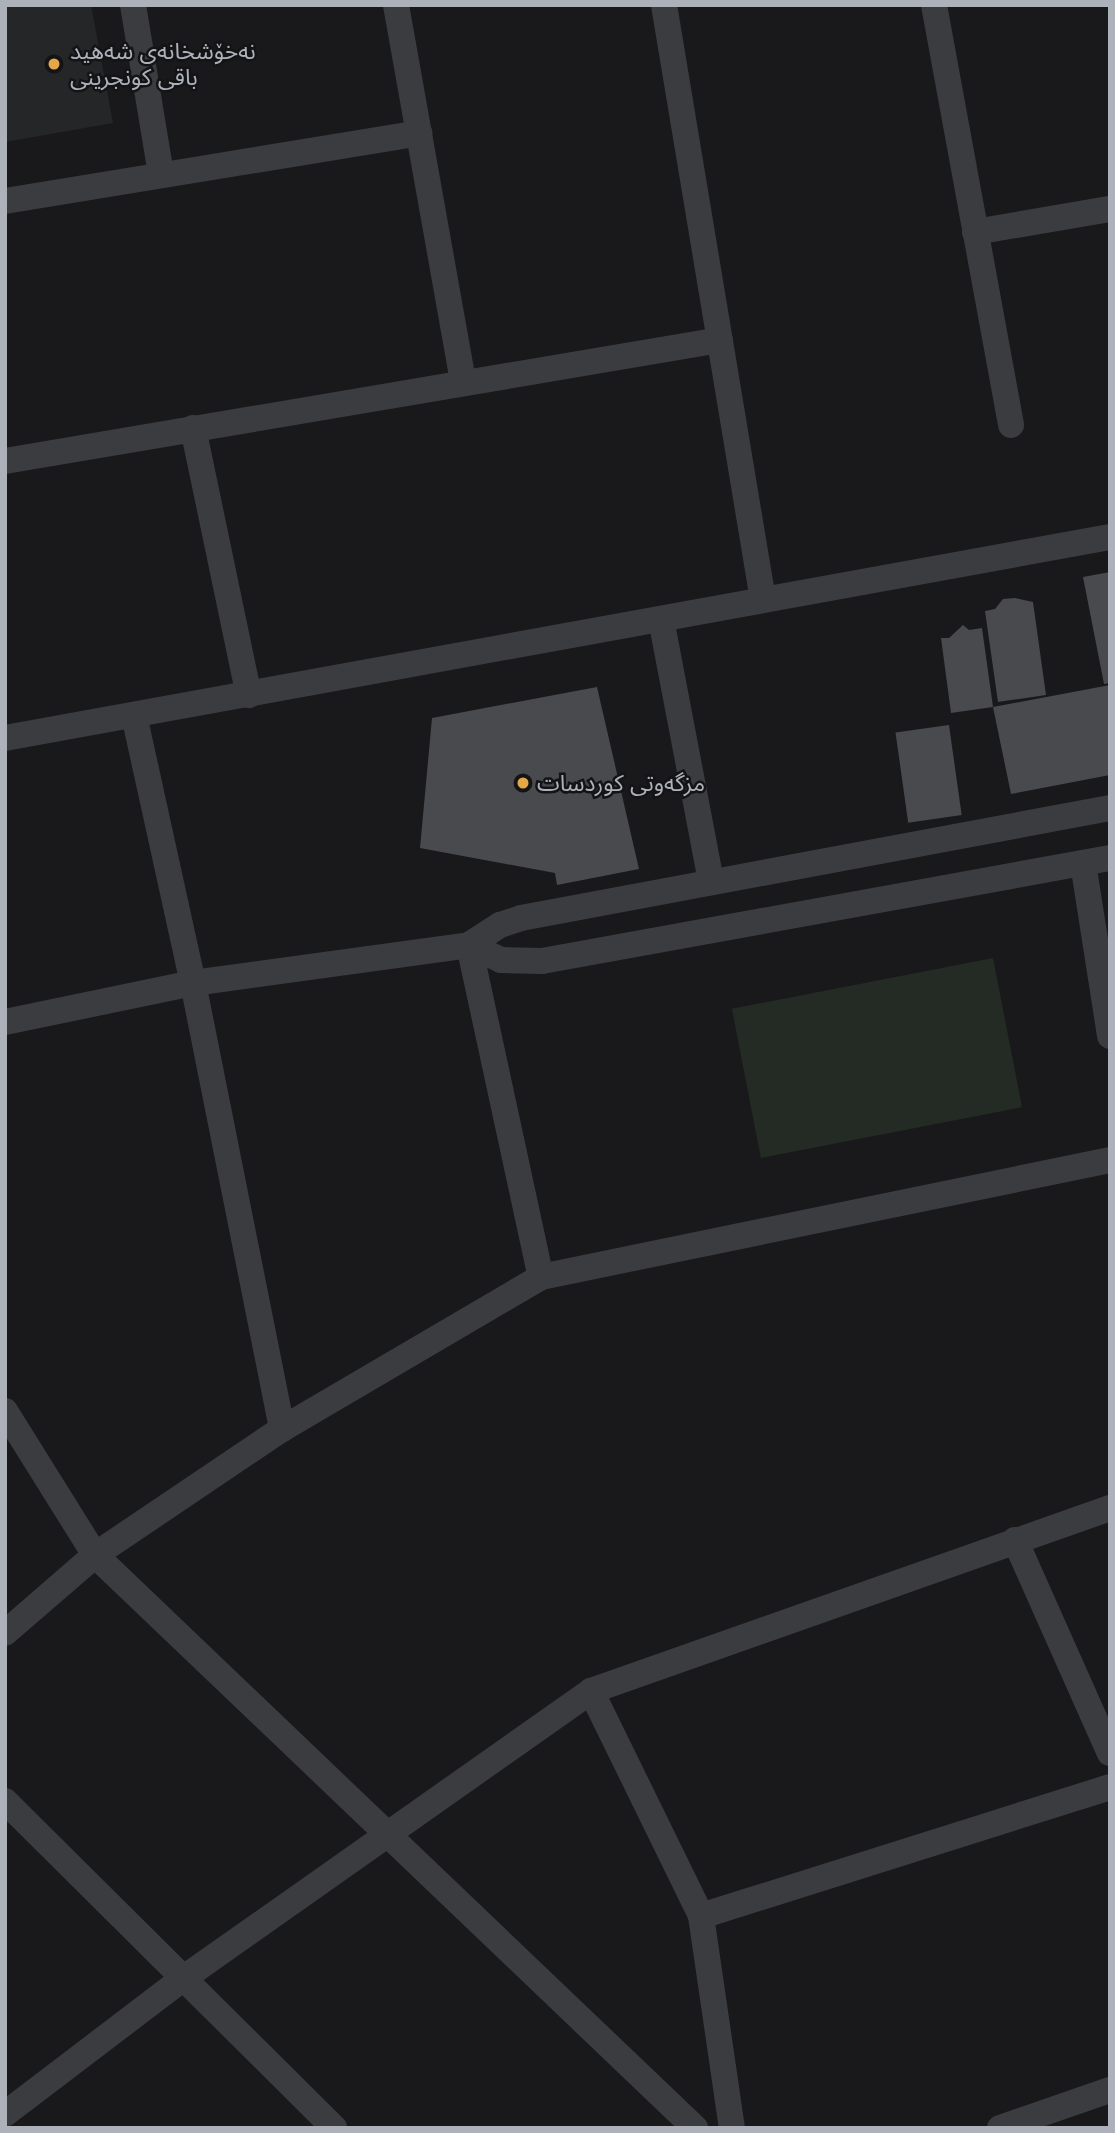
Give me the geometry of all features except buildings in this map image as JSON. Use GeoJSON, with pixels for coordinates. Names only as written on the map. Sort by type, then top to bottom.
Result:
{"type":"FeatureCollection","features":[{"type":"Feature","properties":{"kind":"street"},"geometry":{"type":"LineString","coordinates":[[133,5],[161,174]]}},
{"type":"Feature","properties":{"kind":"street"},"geometry":{"type":"LineString","coordinates":[[396,5],[463,380]]}},
{"type":"Feature","properties":{"kind":"street"},"geometry":{"type":"LineString","coordinates":[[664,5],[763,600]]}},
{"type":"Feature","properties":{"kind":"street"},"geometry":{"type":"LineString","coordinates":[[934,5],[1011,425]]}},
{"type":"Feature","properties":{"kind":"street"},"geometry":{"type":"LineString","coordinates":[[5,201],[419,133]]}},
{"type":"Feature","properties":{"kind":"street"},"geometry":{"type":"LineString","coordinates":[[975,232],[1110,209]]}},
{"type":"Feature","properties":{"kind":"street"},"geometry":{"type":"LineString","coordinates":[[5,461],[463,380],[720,340]]}},
{"type":"Feature","properties":{"kind":"street"},"geometry":{"type":"LineString","coordinates":[[193,428],[249,695]]}},
{"type":"Feature","properties":{"kind":"street"},"geometry":{"type":"LineString","coordinates":[[5,738],[1110,537]]}},
{"type":"Feature","properties":{"kind":"street"},"geometry":{"type":"LineString","coordinates":[[661,619],[711,883]]}},
{"type":"Feature","properties":{"kind":"street"},"geometry":{"type":"LineString","coordinates":[[134,715],[193,983],[282,1429]]}},
{"type":"Feature","properties":{"kind":"street"},"geometry":{"type":"LineString","coordinates":[[5,1022],[193,983],[469,944],[521,918],[1110,808]]}},
{"type":"Feature","properties":{"kind":"street"},"geometry":{"type":"LineString","coordinates":[[469,944],[501,960],[542,961],[1110,858]]}},
{"type":"Feature","properties":{"kind":"street"},"geometry":{"type":"LineString","coordinates":[[1083,863],[1110,1036]]}},
{"type":"Feature","properties":{"kind":"street"},"geometry":{"type":"LineString","coordinates":[[469,944],[541,1277]]}},
{"type":"Feature","properties":{"kind":"street"},"geometry":{"type":"LineString","coordinates":[[5,1633],[95,1555],[282,1429],[541,1277],[1110,1160]]}},
{"type":"Feature","properties":{"kind":"street"},"geometry":{"type":"LineString","coordinates":[[5,1412],[95,1555],[391,1833],[695,2128]]}},
{"type":"Feature","properties":{"kind":"street"},"geometry":{"type":"LineString","coordinates":[[5,2114],[181,1980],[591,1691],[1110,1508]]}},
{"type":"Feature","properties":{"kind":"street"},"geometry":{"type":"LineString","coordinates":[[1015,1540],[1110,1753]]}},
{"type":"Feature","properties":{"kind":"street"},"geometry":{"type":"LineString","coordinates":[[591,1691],[701,1916],[732,2128]]}},
{"type":"Feature","properties":{"kind":"street"},"geometry":{"type":"LineString","coordinates":[[701,1916],[1110,1787]]}},
{"type":"Feature","properties":{"kind":"street"},"geometry":{"type":"LineString","coordinates":[[5,1801],[181,1980],[334,2128]]}},
{"type":"Feature","properties":{"kind":"street"},"geometry":{"type":"LineString","coordinates":[[1000,2128],[1110,2090]]}},
{"type":"Feature","properties":{"kind":"shaded area","name":"نەخۆشخانەی شەهید باقی کونجرینی"},"geometry":{"type":"Polygon","coordinates":[[[5,5],[91,5],[113,123],[5,142],[5,5]]]}},
{"type":"Feature","properties":{"kind":"shaded area"},"geometry":{"type":"Polygon","coordinates":[[[993,958],[1022,1107],[761,1158],[732,1009],[993,958]]]}},
{"type":"Feature","properties":{"kind":"place","name":"نەخۆشخانەی شەهید باقی کونجرینی"},"geometry":{"type":"Point","coordinates":[54,64]}},
{"type":"Feature","properties":{"kind":"place","name":"مزگەوتی كوردسات"},"geometry":{"type":"Point","coordinates":[523,783]}}]}
